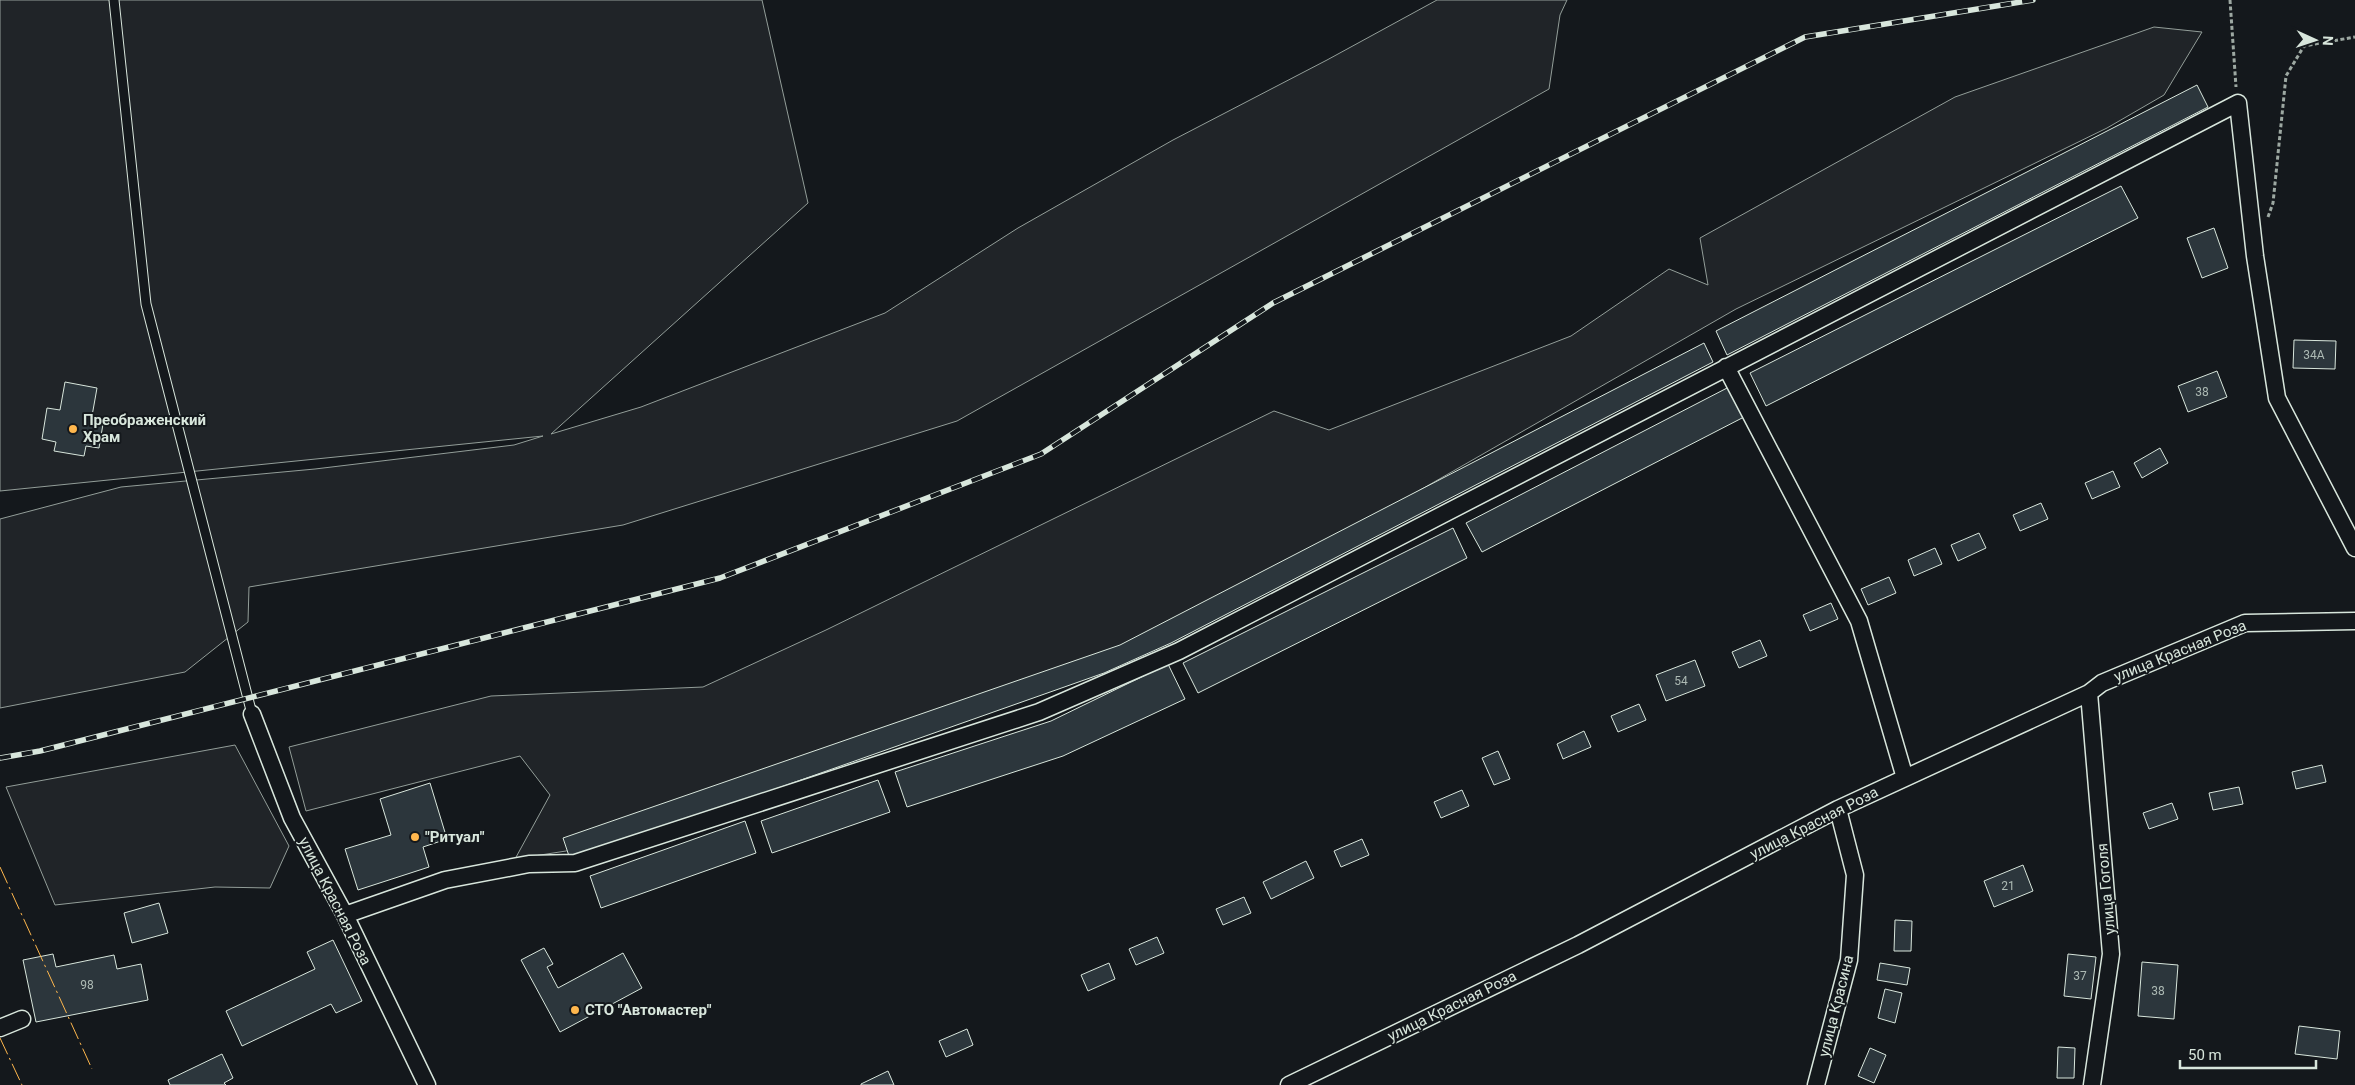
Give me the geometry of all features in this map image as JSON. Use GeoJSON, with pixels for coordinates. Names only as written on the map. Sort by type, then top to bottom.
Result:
{"type":"FeatureCollection","features":[{"type":"Feature","properties":{"kind":"street"},"geometry":{"type":"LineString","coordinates":[[345,915],[445,880],[529,864],[575,863],[1039,712],[1179,651],[2238,103],[2255,256],[2277,398],[2355,548]]}},
{"type":"Feature","properties":{"kind":"street"},"geometry":{"type":"LineString","coordinates":[[1726,367],[1859,621],[1905,778]]}},
{"type":"Feature","properties":{"kind":"street","name":"улица Красная Роза"},"geometry":{"type":"LineString","coordinates":[[1289,1085],[1578,945],[1838,809],[2089,692],[2102,682],[2245,623],[2355,621]]}},
{"type":"Feature","properties":{"kind":"street","name":"улица Гоголя"},"geometry":{"type":"LineString","coordinates":[[2089,692],[2111,954],[2092,1085]]}},
{"type":"Feature","properties":{"kind":"street","name":"улица Красная Роза"},"geometry":{"type":"LineString","coordinates":[[252,714],[292,818],[345,915],[426,1085]]}},
{"type":"Feature","properties":{"kind":"street","name":"улица Красина"},"geometry":{"type":"LineString","coordinates":[[1816,1085],[1849,960],[1855,874],[1838,809]]}},
{"type":"Feature","properties":{"kind":"street"},"geometry":{"type":"LineString","coordinates":[[0,1028],[22,1019]]}},
{"type":"Feature","properties":{"kind":"lane"},"geometry":{"type":"LineString","coordinates":[[114,0],[146,304],[252,714]]}},
{"type":"Feature","properties":{"kind":"path"},"geometry":{"type":"LineString","coordinates":[[2230,0],[2238,103]]}},
{"type":"Feature","properties":{"kind":"path"},"geometry":{"type":"LineString","coordinates":[[2267,221],[2273,203],[2286,76],[2304,46],[2355,37]]}},
{"type":"Feature","properties":{"kind":"shaded area"},"geometry":{"type":"Polygon","coordinates":[[[0,0],[762,0],[808,203],[551,434],[641,407],[885,313],[1018,228],[1173,140],[1437,0],[1567,0],[1560,15],[1549,89],[957,421],[623,525],[249,587],[248,622],[185,672],[0,708],[0,519],[121,487],[315,469],[514,445],[543,436],[0,491],[0,0]]]}},
{"type":"Feature","properties":{"kind":"shaded area"},"geometry":{"type":"Polygon","coordinates":[[[2154,27],[2202,32],[2164,95],[2107,128],[1736,309],[1134,654],[566,851],[515,859],[550,795],[520,756],[306,811],[289,747],[491,696],[703,687],[826,630],[1274,411],[1329,430],[1571,336],[1669,269],[1708,285],[1700,238],[1955,97],[2154,27]]]}},
{"type":"Feature","properties":{"kind":"shaded area"},"geometry":{"type":"Polygon","coordinates":[[[235,745],[289,846],[270,888],[215,887],[55,905],[6,787],[235,745]]]}},
{"type":"Feature","properties":{"kind":"building"},"geometry":{"type":"Polygon","coordinates":[[[2197,85],[2208,107],[1727,355],[1716,331],[2197,85]]]}},
{"type":"Feature","properties":{"kind":"building"},"geometry":{"type":"Polygon","coordinates":[[[2121,186],[2138,218],[1766,406],[1750,373],[2121,186]]]}},
{"type":"Feature","properties":{"kind":"building"},"geometry":{"type":"Polygon","coordinates":[[[2214,228],[2228,268],[2202,278],[2187,238],[2214,228]]]}},
{"type":"Feature","properties":{"kind":"building"},"geometry":{"type":"Polygon","coordinates":[[[2294,340],[2336,341],[2335,369],[2293,368],[2294,340]]]}},
{"type":"Feature","properties":{"kind":"building"},"geometry":{"type":"Polygon","coordinates":[[[1704,343],[1713,362],[1171,643],[1104,673],[767,792],[570,859],[563,838],[1120,645],[1704,343]]]}},
{"type":"Feature","properties":{"kind":"building"},"geometry":{"type":"Polygon","coordinates":[[[2217,371],[2227,397],[2188,412],[2178,386],[2217,371]]]}},
{"type":"Feature","properties":{"kind":"building","name":"Преображенский Храм"},"geometry":{"type":"Polygon","coordinates":[[[65,382],[97,388],[92,416],[104,418],[99,448],[86,446],[84,456],[54,451],[56,442],[42,439],[47,408],[60,410],[65,382]]]}},
{"type":"Feature","properties":{"kind":"building"},"geometry":{"type":"Polygon","coordinates":[[[1729,387],[1744,417],[1482,552],[1466,523],[1729,387]]]}},
{"type":"Feature","properties":{"kind":"building"},"geometry":{"type":"Polygon","coordinates":[[[2160,448],[2168,463],[2142,478],[2134,463],[2160,448]]]}},
{"type":"Feature","properties":{"kind":"building"},"geometry":{"type":"Polygon","coordinates":[[[2113,471],[2120,487],[2092,499],[2085,483],[2113,471]]]}},
{"type":"Feature","properties":{"kind":"building"},"geometry":{"type":"Polygon","coordinates":[[[2041,503],[2048,519],[2020,531],[2013,515],[2041,503]]]}},
{"type":"Feature","properties":{"kind":"building"},"geometry":{"type":"Polygon","coordinates":[[[1453,528],[1467,558],[1198,693],[1183,663],[1453,528]]]}},
{"type":"Feature","properties":{"kind":"building"},"geometry":{"type":"Polygon","coordinates":[[[1979,533],[1986,548],[1958,561],[1951,545],[1979,533]]]}},
{"type":"Feature","properties":{"kind":"building"},"geometry":{"type":"Polygon","coordinates":[[[1935,548],[1942,564],[1914,576],[1908,560],[1935,548]]]}},
{"type":"Feature","properties":{"kind":"building"},"geometry":{"type":"Polygon","coordinates":[[[1889,577],[1896,593],[1868,605],[1861,589],[1889,577]]]}},
{"type":"Feature","properties":{"kind":"building"},"geometry":{"type":"Polygon","coordinates":[[[1831,603],[1838,619],[1810,631],[1803,615],[1831,603]]]}},
{"type":"Feature","properties":{"kind":"building"},"geometry":{"type":"Polygon","coordinates":[[[1760,640],[1767,656],[1739,668],[1732,652],[1760,640]]]}},
{"type":"Feature","properties":{"kind":"building"},"geometry":{"type":"Polygon","coordinates":[[[1695,660],[1705,686],[1666,701],[1656,675],[1695,660]]]}},
{"type":"Feature","properties":{"kind":"building"},"geometry":{"type":"Polygon","coordinates":[[[1168,664],[1185,699],[1063,756],[907,807],[895,772],[1051,721],[1168,664]]]}},
{"type":"Feature","properties":{"kind":"building"},"geometry":{"type":"Polygon","coordinates":[[[1639,704],[1646,720],[1618,732],[1611,716],[1639,704]]]}},
{"type":"Feature","properties":{"kind":"building"},"geometry":{"type":"Polygon","coordinates":[[[1584,731],[1591,747],[1563,759],[1557,744],[1584,731]]]}},
{"type":"Feature","properties":{"kind":"building"},"geometry":{"type":"Polygon","coordinates":[[[1498,751],[1510,779],[1494,785],[1482,758],[1498,751]]]}},
{"type":"Feature","properties":{"kind":"building"},"geometry":{"type":"Polygon","coordinates":[[[2322,765],[2326,782],[2296,789],[2292,772],[2322,765]]]}},
{"type":"Feature","properties":{"kind":"building"},"geometry":{"type":"Polygon","coordinates":[[[878,780],[890,812],[772,853],[761,821],[878,780]]]}},
{"type":"Feature","properties":{"kind":"building","name":"\"Ритуал\""},"geometry":{"type":"Polygon","coordinates":[[[430,783],[447,839],[423,847],[429,867],[358,890],[345,849],[391,835],[380,799],[430,783]]]}},
{"type":"Feature","properties":{"kind":"building"},"geometry":{"type":"Polygon","coordinates":[[[2239,787],[2243,804],[2213,810],[2209,793],[2239,787]]]}},
{"type":"Feature","properties":{"kind":"building"},"geometry":{"type":"Polygon","coordinates":[[[1462,790],[1469,806],[1441,818],[1434,802],[1462,790]]]}},
{"type":"Feature","properties":{"kind":"building"},"geometry":{"type":"Polygon","coordinates":[[[2172,803],[2178,819],[2149,829],[2143,813],[2172,803]]]}},
{"type":"Feature","properties":{"kind":"building"},"geometry":{"type":"Polygon","coordinates":[[[745,821],[756,853],[601,908],[590,876],[745,821]]]}},
{"type":"Feature","properties":{"kind":"building"},"geometry":{"type":"Polygon","coordinates":[[[1362,839],[1369,855],[1341,867],[1334,851],[1362,839]]]}},
{"type":"Feature","properties":{"kind":"building"},"geometry":{"type":"Polygon","coordinates":[[[1306,861],[1314,878],[1271,899],[1263,882],[1306,861]]]}},
{"type":"Feature","properties":{"kind":"building"},"geometry":{"type":"Polygon","coordinates":[[[2023,865],[2033,891],[1994,907],[1984,881],[2023,865]]]}},
{"type":"Feature","properties":{"kind":"building"},"geometry":{"type":"Polygon","coordinates":[[[1244,897],[1251,913],[1223,925],[1216,909],[1244,897]]]}},
{"type":"Feature","properties":{"kind":"building"},"geometry":{"type":"Polygon","coordinates":[[[159,903],[168,933],[132,943],[124,913],[159,903]]]}},
{"type":"Feature","properties":{"kind":"building"},"geometry":{"type":"Polygon","coordinates":[[[1895,920],[1912,921],[1911,951],[1894,951],[1895,920]]]}},
{"type":"Feature","properties":{"kind":"building"},"geometry":{"type":"Polygon","coordinates":[[[1157,937],[1164,953],[1136,965],[1129,949],[1157,937]]]}},
{"type":"Feature","properties":{"kind":"building"},"geometry":{"type":"Polygon","coordinates":[[[333,940],[362,1001],[336,1013],[331,1004],[242,1046],[226,1011],[315,969],[307,952],[333,940]]]}},
{"type":"Feature","properties":{"kind":"building","name":"СТО \"Автомастер\""},"geometry":{"type":"Polygon","coordinates":[[[544,948],[553,964],[547,967],[558,988],[623,953],[642,988],[560,1032],[521,960],[544,948]]]}},
{"type":"Feature","properties":{"kind":"building"},"geometry":{"type":"Polygon","coordinates":[[[53,954],[56,967],[114,955],[117,969],[141,964],[148,1000],[36,1022],[23,960],[53,954]]]}},
{"type":"Feature","properties":{"kind":"building"},"geometry":{"type":"Polygon","coordinates":[[[2068,954],[2096,957],[2091,999],[2064,996],[2068,954]]]}},
{"type":"Feature","properties":{"kind":"building"},"geometry":{"type":"Polygon","coordinates":[[[2142,962],[2178,965],[2174,1019],[2138,1016],[2142,962]]]}},
{"type":"Feature","properties":{"kind":"building"},"geometry":{"type":"Polygon","coordinates":[[[1109,963],[1115,979],[1088,991],[1081,975],[1109,963]]]}},
{"type":"Feature","properties":{"kind":"building"},"geometry":{"type":"Polygon","coordinates":[[[1880,963],[1910,968],[1907,985],[1877,980],[1880,963]]]}},
{"type":"Feature","properties":{"kind":"building"},"geometry":{"type":"Polygon","coordinates":[[[1885,989],[1902,993],[1895,1023],[1878,1018],[1885,989]]]}},
{"type":"Feature","properties":{"kind":"building"},"geometry":{"type":"Polygon","coordinates":[[[2299,1026],[2340,1031],[2337,1059],[2295,1054],[2299,1026]]]}},
{"type":"Feature","properties":{"kind":"building"},"geometry":{"type":"Polygon","coordinates":[[[967,1029],[973,1045],[946,1057],[939,1041],[967,1029]]]}},
{"type":"Feature","properties":{"kind":"building"},"geometry":{"type":"Polygon","coordinates":[[[2058,1047],[2075,1048],[2074,1078],[2057,1078],[2058,1047]]]}},
{"type":"Feature","properties":{"kind":"building"},"geometry":{"type":"Polygon","coordinates":[[[1870,1048],[1886,1055],[1874,1083],[1858,1076],[1870,1048]]]}},
{"type":"Feature","properties":{"kind":"building"},"geometry":{"type":"Polygon","coordinates":[[[222,1054],[233,1078],[224,1083],[226,1085],[170,1085],[168,1080],[222,1054]]]}},
{"type":"Feature","properties":{"kind":"building"},"geometry":{"type":"Polygon","coordinates":[[[888,1071],[894,1085],[861,1085],[861,1084],[888,1071]]]}},
{"type":"Feature","properties":{"kind":"railway"},"geometry":{"type":"LineString","coordinates":[[0,758],[40,751],[720,578],[1041,454],[1273,303],[1805,37],[2033,0]]}},
{"type":"Feature","properties":{"kind":"power"},"geometry":{"type":"LineString","coordinates":[[0,867],[92,1069]]}},
{"type":"Feature","properties":{"kind":"power"},"geometry":{"type":"LineString","coordinates":[[0,1038],[22,1085]]}},
{"type":"Feature","properties":{"kind":"place","name":"Преображенский Храм"},"geometry":{"type":"Point","coordinates":[73,429]}},
{"type":"Feature","properties":{"kind":"place","name":"\"Ритуал\""},"geometry":{"type":"Point","coordinates":[415,837]}},
{"type":"Feature","properties":{"kind":"place","name":"СТО \"Автомастер\""},"geometry":{"type":"Point","coordinates":[575,1010]}}]}
